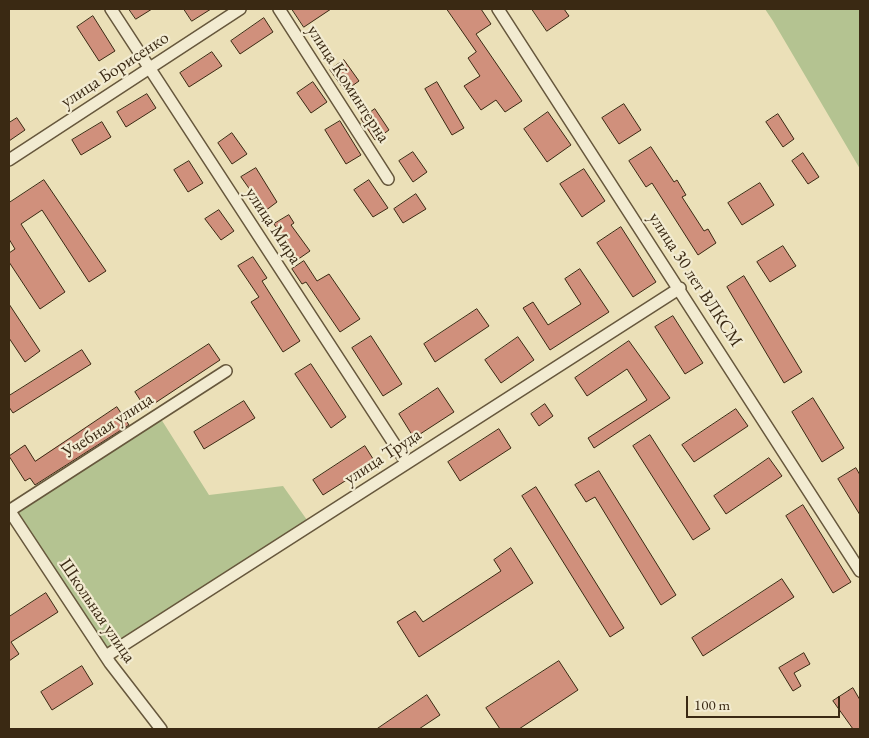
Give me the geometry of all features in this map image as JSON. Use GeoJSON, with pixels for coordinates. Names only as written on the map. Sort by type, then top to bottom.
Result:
{"type":"FeatureCollection","features":[{"type":"Feature","properties":{"kind":"street","name":"улица Мира"},"geometry":{"type":"LineString","coordinates":[[110,9],[406,462]]}},
{"type":"Feature","properties":{"kind":"street","name":"улица Борисенко"},"geometry":{"type":"LineString","coordinates":[[9,160],[240,9]]}},
{"type":"Feature","properties":{"kind":"street","name":"улица Коминтерна"},"geometry":{"type":"LineString","coordinates":[[279,9],[388,179]]}},
{"type":"Feature","properties":{"kind":"street","name":"улица 30 лет ВЛКСМ"},"geometry":{"type":"LineString","coordinates":[[498,9],[680,288],[860,571]]}},
{"type":"Feature","properties":{"kind":"street","name":"улица Труда"},"geometry":{"type":"LineString","coordinates":[[106,656],[680,288]]}},
{"type":"Feature","properties":{"kind":"street","name":"Учебная улица"},"geometry":{"type":"LineString","coordinates":[[9,511],[226,371]]}},
{"type":"Feature","properties":{"kind":"street","name":"Школьная улица"},"geometry":{"type":"LineString","coordinates":[[9,511],[106,656],[161,729]]}},
{"type":"Feature","properties":{"kind":"green space"},"geometry":{"type":"Polygon","coordinates":[[[765,9],[860,9],[860,169],[773,21],[765,9]]]}},
{"type":"Feature","properties":{"kind":"green space"},"geometry":{"type":"Polygon","coordinates":[[[161,419],[209,495],[283,486],[307,520],[107,648],[17,513],[161,419]]]}},
{"type":"Feature","properties":{"kind":"building"},"geometry":{"type":"Polygon","coordinates":[[[129,9],[152,9],[136,19],[129,9]]]}},
{"type":"Feature","properties":{"kind":"building"},"geometry":{"type":"Polygon","coordinates":[[[184,9],[211,9],[192,21],[184,9]]]}},
{"type":"Feature","properties":{"kind":"building"},"geometry":{"type":"Polygon","coordinates":[[[292,9],[331,9],[304,27],[292,9]]]}},
{"type":"Feature","properties":{"kind":"building"},"geometry":{"type":"Polygon","coordinates":[[[447,9],[481,9],[491,24],[476,34],[522,101],[505,112],[496,100],[481,110],[464,86],[480,76],[468,58],[476,52],[447,9]]]}},
{"type":"Feature","properties":{"kind":"building"},"geometry":{"type":"Polygon","coordinates":[[[532,9],[564,9],[569,16],[547,31],[532,9]]]}},
{"type":"Feature","properties":{"kind":"building"},"geometry":{"type":"Polygon","coordinates":[[[93,16],[115,51],[99,61],[77,27],[93,16]]]}},
{"type":"Feature","properties":{"kind":"building"},"geometry":{"type":"Polygon","coordinates":[[[264,18],[273,32],[240,54],[231,41],[264,18]]]}},
{"type":"Feature","properties":{"kind":"building"},"geometry":{"type":"Polygon","coordinates":[[[212,52],[222,66],[189,87],[180,73],[212,52]]]}},
{"type":"Feature","properties":{"kind":"building"},"geometry":{"type":"Polygon","coordinates":[[[344,60],[359,81],[345,91],[330,70],[344,60]]]}},
{"type":"Feature","properties":{"kind":"building"},"geometry":{"type":"Polygon","coordinates":[[[313,82],[327,102],[311,113],[297,93],[313,82]]]}},
{"type":"Feature","properties":{"kind":"building"},"geometry":{"type":"Polygon","coordinates":[[[437,82],[464,128],[452,135],[425,89],[437,82]]]}},
{"type":"Feature","properties":{"kind":"building"},"geometry":{"type":"Polygon","coordinates":[[[147,94],[156,108],[126,127],[117,112],[147,94]]]}},
{"type":"Feature","properties":{"kind":"building"},"geometry":{"type":"Polygon","coordinates":[[[624,104],[641,130],[619,144],[602,118],[624,104]]]}},
{"type":"Feature","properties":{"kind":"building"},"geometry":{"type":"Polygon","coordinates":[[[375,109],[389,130],[375,140],[361,119],[375,109]]]}},
{"type":"Feature","properties":{"kind":"building"},"geometry":{"type":"Polygon","coordinates":[[[548,112],[571,145],[547,162],[524,129],[548,112]]]}},
{"type":"Feature","properties":{"kind":"building"},"geometry":{"type":"Polygon","coordinates":[[[778,114],[794,139],[783,147],[766,122],[778,114]]]}},
{"type":"Feature","properties":{"kind":"building"},"geometry":{"type":"Polygon","coordinates":[[[17,118],[25,130],[9,141],[9,123],[17,118]]]}},
{"type":"Feature","properties":{"kind":"building"},"geometry":{"type":"Polygon","coordinates":[[[340,121],[361,155],[346,164],[325,130],[340,121]]]}},
{"type":"Feature","properties":{"kind":"building"},"geometry":{"type":"Polygon","coordinates":[[[102,122],[111,137],[81,155],[72,140],[102,122]]]}},
{"type":"Feature","properties":{"kind":"building"},"geometry":{"type":"Polygon","coordinates":[[[232,133],[247,154],[232,164],[218,143],[232,133]]]}},
{"type":"Feature","properties":{"kind":"building"},"geometry":{"type":"Polygon","coordinates":[[[651,147],[674,182],[677,180],[686,195],[682,197],[704,231],[708,229],[716,243],[698,255],[652,183],[646,187],[629,161],[651,147]]]}},
{"type":"Feature","properties":{"kind":"building"},"geometry":{"type":"Polygon","coordinates":[[[413,152],[427,172],[413,182],[399,161],[413,152]]]}},
{"type":"Feature","properties":{"kind":"building"},"geometry":{"type":"Polygon","coordinates":[[[803,153],[819,177],[808,184],[792,161],[803,153]]]}},
{"type":"Feature","properties":{"kind":"building"},"geometry":{"type":"Polygon","coordinates":[[[189,161],[203,183],[188,192],[174,170],[189,161]]]}},
{"type":"Feature","properties":{"kind":"building"},"geometry":{"type":"Polygon","coordinates":[[[256,168],[277,202],[265,211],[241,177],[256,168]]]}},
{"type":"Feature","properties":{"kind":"building"},"geometry":{"type":"Polygon","coordinates":[[[584,169],[605,201],[582,217],[560,184],[584,169]]]}},
{"type":"Feature","properties":{"kind":"building"},"geometry":{"type":"Polygon","coordinates":[[[44,180],[106,271],[89,282],[42,210],[21,224],[65,292],[40,309],[9,262],[9,253],[15,249],[9,239],[9,203],[44,180]]]}},
{"type":"Feature","properties":{"kind":"building"},"geometry":{"type":"Polygon","coordinates":[[[369,180],[388,208],[373,217],[354,190],[369,180]]]}},
{"type":"Feature","properties":{"kind":"building"},"geometry":{"type":"Polygon","coordinates":[[[760,183],[774,205],[742,225],[728,203],[760,183]]]}},
{"type":"Feature","properties":{"kind":"building"},"geometry":{"type":"Polygon","coordinates":[[[416,194],[426,209],[403,223],[394,209],[416,194]]]}},
{"type":"Feature","properties":{"kind":"building"},"geometry":{"type":"Polygon","coordinates":[[[219,210],[234,231],[221,240],[205,219],[219,210]]]}},
{"type":"Feature","properties":{"kind":"building"},"geometry":{"type":"Polygon","coordinates":[[[289,215],[294,223],[291,225],[310,251],[297,260],[274,224],[289,215]]]}},
{"type":"Feature","properties":{"kind":"building"},"geometry":{"type":"Polygon","coordinates":[[[621,227],[656,282],[633,297],[597,243],[621,227]]]}},
{"type":"Feature","properties":{"kind":"building"},"geometry":{"type":"Polygon","coordinates":[[[783,246],[796,266],[770,282],[757,262],[783,246]]]}},
{"type":"Feature","properties":{"kind":"building"},"geometry":{"type":"Polygon","coordinates":[[[253,257],[267,278],[262,281],[300,341],[283,352],[251,302],[259,297],[238,266],[253,257]]]}},
{"type":"Feature","properties":{"kind":"building"},"geometry":{"type":"Polygon","coordinates":[[[304,261],[317,281],[329,274],[360,319],[340,332],[306,282],[302,284],[292,269],[304,261]]]}},
{"type":"Feature","properties":{"kind":"building"},"geometry":{"type":"Polygon","coordinates":[[[580,269],[609,312],[550,350],[523,308],[533,302],[548,325],[581,304],[565,279],[580,269]]]}},
{"type":"Feature","properties":{"kind":"building"},"geometry":{"type":"Polygon","coordinates":[[[744,276],[802,372],[784,383],[727,287],[744,276]]]}},
{"type":"Feature","properties":{"kind":"building"},"geometry":{"type":"Polygon","coordinates":[[[9,304],[40,351],[25,362],[9,338],[9,304]]]}},
{"type":"Feature","properties":{"kind":"building"},"geometry":{"type":"Polygon","coordinates":[[[477,309],[489,326],[435,362],[424,344],[477,309]]]}},
{"type":"Feature","properties":{"kind":"building"},"geometry":{"type":"Polygon","coordinates":[[[673,316],[703,363],[685,374],[655,327],[673,316]]]}},
{"type":"Feature","properties":{"kind":"building"},"geometry":{"type":"Polygon","coordinates":[[[371,336],[402,384],[383,396],[352,348],[371,336]]]}},
{"type":"Feature","properties":{"kind":"building"},"geometry":{"type":"Polygon","coordinates":[[[518,337],[534,360],[501,383],[485,360],[518,337]]]}},
{"type":"Feature","properties":{"kind":"building"},"geometry":{"type":"Polygon","coordinates":[[[629,341],[670,398],[594,448],[588,438],[647,400],[627,369],[587,396],[575,378],[629,341]]]}},
{"type":"Feature","properties":{"kind":"building"},"geometry":{"type":"Polygon","coordinates":[[[209,344],[220,360],[146,409],[135,392],[209,344]]]}},
{"type":"Feature","properties":{"kind":"building"},"geometry":{"type":"Polygon","coordinates":[[[82,350],[91,364],[13,413],[9,407],[9,396],[82,350]]]}},
{"type":"Feature","properties":{"kind":"building"},"geometry":{"type":"Polygon","coordinates":[[[311,364],[346,417],[331,428],[295,374],[311,364]]]}},
{"type":"Feature","properties":{"kind":"building"},"geometry":{"type":"Polygon","coordinates":[[[438,388],[454,412],[414,438],[399,414],[438,388]]]}},
{"type":"Feature","properties":{"kind":"building"},"geometry":{"type":"Polygon","coordinates":[[[813,398],[844,448],[822,462],[792,412],[813,398]]]}},
{"type":"Feature","properties":{"kind":"building"},"geometry":{"type":"Polygon","coordinates":[[[244,401],[255,418],[204,449],[194,432],[244,401]]]}},
{"type":"Feature","properties":{"kind":"building"},"geometry":{"type":"Polygon","coordinates":[[[545,404],[553,416],[539,426],[531,414],[545,404]]]}},
{"type":"Feature","properties":{"kind":"building"},"geometry":{"type":"Polygon","coordinates":[[[117,407],[129,425],[35,485],[30,478],[25,481],[9,456],[25,445],[35,461],[117,407]]]}},
{"type":"Feature","properties":{"kind":"building"},"geometry":{"type":"Polygon","coordinates":[[[736,409],[748,426],[694,462],[682,445],[736,409]]]}},
{"type":"Feature","properties":{"kind":"building"},"geometry":{"type":"Polygon","coordinates":[[[499,429],[511,448],[460,481],[448,462],[499,429]]]}},
{"type":"Feature","properties":{"kind":"building"},"geometry":{"type":"Polygon","coordinates":[[[650,435],[710,529],[693,540],[633,446],[650,435]]]}},
{"type":"Feature","properties":{"kind":"building"},"geometry":{"type":"Polygon","coordinates":[[[365,446],[375,462],[323,495],[313,480],[365,446]]]}},
{"type":"Feature","properties":{"kind":"building"},"geometry":{"type":"Polygon","coordinates":[[[769,458],[782,476],[726,514],[714,496],[769,458]]]}},
{"type":"Feature","properties":{"kind":"building"},"geometry":{"type":"Polygon","coordinates":[[[856,468],[860,475],[860,515],[838,479],[856,468]]]}},
{"type":"Feature","properties":{"kind":"building"},"geometry":{"type":"Polygon","coordinates":[[[599,471],[676,595],[661,605],[595,497],[586,502],[575,485],[599,471]]]}},
{"type":"Feature","properties":{"kind":"building"},"geometry":{"type":"Polygon","coordinates":[[[536,487],[624,628],[610,637],[522,496],[536,487]]]}},
{"type":"Feature","properties":{"kind":"building"},"geometry":{"type":"Polygon","coordinates":[[[803,505],[851,582],[833,593],[786,516],[803,505]]]}},
{"type":"Feature","properties":{"kind":"building"},"geometry":{"type":"Polygon","coordinates":[[[511,548],[533,583],[419,657],[397,622],[415,611],[423,622],[501,571],[494,560],[511,548]]]}},
{"type":"Feature","properties":{"kind":"building"},"geometry":{"type":"Polygon","coordinates":[[[782,579],[794,597],[703,656],[692,638],[782,579]]]}},
{"type":"Feature","properties":{"kind":"building"},"geometry":{"type":"Polygon","coordinates":[[[46,593],[58,612],[11,642],[19,654],[9,661],[9,617],[46,593]]]}},
{"type":"Feature","properties":{"kind":"building"},"geometry":{"type":"Polygon","coordinates":[[[804,653],[810,664],[794,673],[801,686],[793,691],[779,668],[804,653]]]}},
{"type":"Feature","properties":{"kind":"building"},"geometry":{"type":"Polygon","coordinates":[[[559,661],[578,690],[519,729],[500,729],[486,708],[559,661]]]}},
{"type":"Feature","properties":{"kind":"building"},"geometry":{"type":"Polygon","coordinates":[[[82,666],[93,684],[52,710],[41,692],[82,666]]]}},
{"type":"Feature","properties":{"kind":"building"},"geometry":{"type":"Polygon","coordinates":[[[853,688],[860,700],[860,729],[853,729],[833,701],[853,688]]]}},
{"type":"Feature","properties":{"kind":"building"},"geometry":{"type":"Polygon","coordinates":[[[427,695],[440,715],[419,729],[377,729],[427,695]]]}}]}
